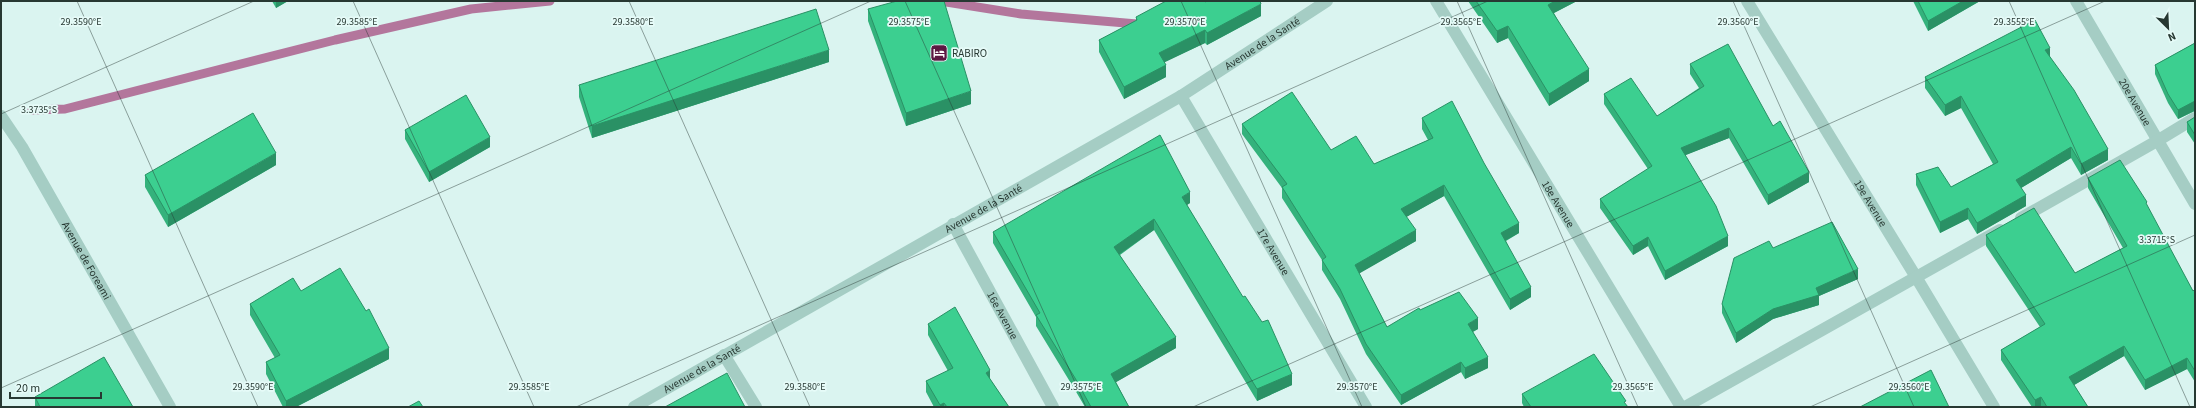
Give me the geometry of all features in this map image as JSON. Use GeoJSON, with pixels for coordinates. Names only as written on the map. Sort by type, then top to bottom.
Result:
{"type":"FeatureCollection","features":[{"type":"Feature","properties":{"kind":"street","name":"Avenue de la Santé"},"geometry":{"type":"LineString","coordinates":[[634,407],[953,224],[1181,96],[1327,1]]}},
{"type":"Feature","properties":{"kind":"street","name":"18e Avenue"},"geometry":{"type":"LineString","coordinates":[[1436,1],[1681,407]]}},
{"type":"Feature","properties":{"kind":"street","name":"19e Avenue"},"geometry":{"type":"LineString","coordinates":[[1747,1],[1994,407]]}},
{"type":"Feature","properties":{"kind":"street","name":"20e Avenue"},"geometry":{"type":"LineString","coordinates":[[2076,1],[2195,204]]}},
{"type":"Feature","properties":{"kind":"street","name":"17e Avenue"},"geometry":{"type":"LineString","coordinates":[[1181,96],[1366,407]]}},
{"type":"Feature","properties":{"kind":"street","name":"Avenue de Foreami"},"geometry":{"type":"LineString","coordinates":[[1,116],[22,147],[170,407]]}},
{"type":"Feature","properties":{"kind":"street"},"geometry":{"type":"LineString","coordinates":[[1686,407],[2157,141],[2195,118]]}},
{"type":"Feature","properties":{"kind":"street","name":"16e Avenue"},"geometry":{"type":"LineString","coordinates":[[953,224],[1053,407]]}},
{"type":"Feature","properties":{"kind":"street"},"geometry":{"type":"LineString","coordinates":[[724,355],[756,407]]}},
{"type":"Feature","properties":{"kind":"building"},"geometry":{"type":"Polygon","coordinates":[[[897,1],[944,1],[971,91],[906,113],[868,9],[897,1]]]}},
{"type":"Feature","properties":{"kind":"building"},"geometry":{"type":"Polygon","coordinates":[[[1166,1],[1260,1],[1261,4],[1207,33],[1205,30],[1159,53],[1166,65],[1124,87],[1099,40],[1137,20],[1136,17],[1166,1]]]}},
{"type":"Feature","properties":{"kind":"building"},"geometry":{"type":"Polygon","coordinates":[[[1476,1],[1555,1],[1548,5],[1589,69],[1549,94],[1508,26],[1497,31],[1476,1]]]}},
{"type":"Feature","properties":{"kind":"building"},"geometry":{"type":"Polygon","coordinates":[[[1918,1],[1963,1],[1928,21],[1918,1]]]}},
{"type":"Feature","properties":{"kind":"building"},"geometry":{"type":"Polygon","coordinates":[[[816,9],[829,50],[592,126],[579,85],[816,9]]]}},
{"type":"Feature","properties":{"kind":"building"},"geometry":{"type":"Polygon","coordinates":[[[2035,20],[2050,48],[2045,50],[2074,90],[2108,149],[2081,164],[2071,147],[2016,180],[2026,195],[1977,223],[1968,208],[1940,222],[1916,174],[1938,167],[1951,187],[1998,162],[1961,96],[1945,105],[1925,77],[2035,20]]]}},
{"type":"Feature","properties":{"kind":"building"},"geometry":{"type":"Polygon","coordinates":[[[2195,43],[2195,101],[2178,110],[2168,94],[2155,65],[2195,43]]]}},
{"type":"Feature","properties":{"kind":"building"},"geometry":{"type":"Polygon","coordinates":[[[1728,44],[1773,126],[1780,121],[1809,172],[1768,195],[1729,128],[1681,148],[1716,206],[1728,236],[1665,271],[1648,237],[1633,246],[1600,199],[1652,166],[1604,94],[1631,78],[1657,116],[1704,86],[1690,64],[1728,44]]]}},
{"type":"Feature","properties":{"kind":"building"},"geometry":{"type":"Polygon","coordinates":[[[1292,92],[1331,150],[1356,136],[1374,164],[1433,138],[1422,118],[1452,101],[1484,163],[1519,223],[1501,233],[1531,287],[1510,299],[1444,185],[1401,209],[1416,230],[1355,265],[1387,327],[1419,308],[1420,310],[1459,292],[1478,318],[1468,324],[1488,357],[1465,368],[1461,362],[1401,395],[1366,344],[1340,289],[1322,260],[1326,257],[1282,187],[1287,184],[1242,124],[1292,92]]]}},
{"type":"Feature","properties":{"kind":"building"},"geometry":{"type":"Polygon","coordinates":[[[466,95],[490,137],[429,172],[405,130],[466,95]]]}},
{"type":"Feature","properties":{"kind":"building"},"geometry":{"type":"Polygon","coordinates":[[[253,113],[276,153],[168,215],[145,175],[253,113]]]}},
{"type":"Feature","properties":{"kind":"building"},"geometry":{"type":"Polygon","coordinates":[[[2195,117],[2195,135],[2187,122],[2195,117]]]}},
{"type":"Feature","properties":{"kind":"building"},"geometry":{"type":"Polygon","coordinates":[[[1160,135],[1190,192],[1182,197],[1243,297],[1245,296],[1262,322],[1268,320],[1292,374],[1257,389],[1154,219],[1114,247],[1176,337],[1111,374],[1129,407],[1091,407],[1036,315],[1040,313],[993,232],[1160,135]]]}},
{"type":"Feature","properties":{"kind":"building"},"geometry":{"type":"Polygon","coordinates":[[[2120,160],[2147,202],[2146,203],[2193,291],[2195,289],[2195,371],[2187,358],[2145,380],[2124,346],[2069,377],[2088,407],[2047,407],[2041,397],[2035,400],[2001,350],[2045,324],[1986,235],[2034,208],[2075,273],[2127,246],[2088,178],[2120,160]]]}},
{"type":"Feature","properties":{"kind":"building"},"geometry":{"type":"Polygon","coordinates":[[[1832,222],[1858,269],[1816,288],[1819,295],[1773,309],[1736,333],[1722,304],[1734,258],[1769,241],[1773,248],[1832,222]]]}},
{"type":"Feature","properties":{"kind":"building"},"geometry":{"type":"Polygon","coordinates":[[[340,268],[366,311],[369,309],[389,348],[286,401],[266,362],[280,355],[250,304],[293,278],[301,291],[340,268]]]}},
{"type":"Feature","properties":{"kind":"building"},"geometry":{"type":"Polygon","coordinates":[[[955,307],[990,370],[986,373],[1009,407],[947,407],[944,403],[940,405],[926,381],[953,368],[928,324],[955,307]]]}},
{"type":"Feature","properties":{"kind":"building"},"geometry":{"type":"Polygon","coordinates":[[[1594,354],[1626,401],[1624,402],[1628,407],[1531,407],[1522,394],[1594,354]]]}},
{"type":"Feature","properties":{"kind":"building"},"geometry":{"type":"Polygon","coordinates":[[[104,357],[133,407],[40,407],[35,397],[104,357]]]}},
{"type":"Feature","properties":{"kind":"building"},"geometry":{"type":"Polygon","coordinates":[[[1931,370],[1949,407],[1860,407],[1931,370]]]}},
{"type":"Feature","properties":{"kind":"building"},"geometry":{"type":"Polygon","coordinates":[[[727,373],[745,407],[665,407],[727,373]]]}},
{"type":"Feature","properties":{"kind":"building"},"geometry":{"type":"Polygon","coordinates":[[[419,401],[423,407],[408,407],[419,401]]]}},
{"type":"Feature","properties":{"kind":"waterway"},"geometry":{"type":"LineString","coordinates":[[32,110],[65,109],[335,40],[471,9],[550,1]]}},
{"type":"Feature","properties":{"kind":"waterway"},"geometry":{"type":"LineString","coordinates":[[940,1],[1021,14],[1137,24],[1142,21]]}},
{"type":"Feature","properties":{"kind":"place","name":"RABIRO"},"geometry":{"type":"Point","coordinates":[939,53]}}]}
